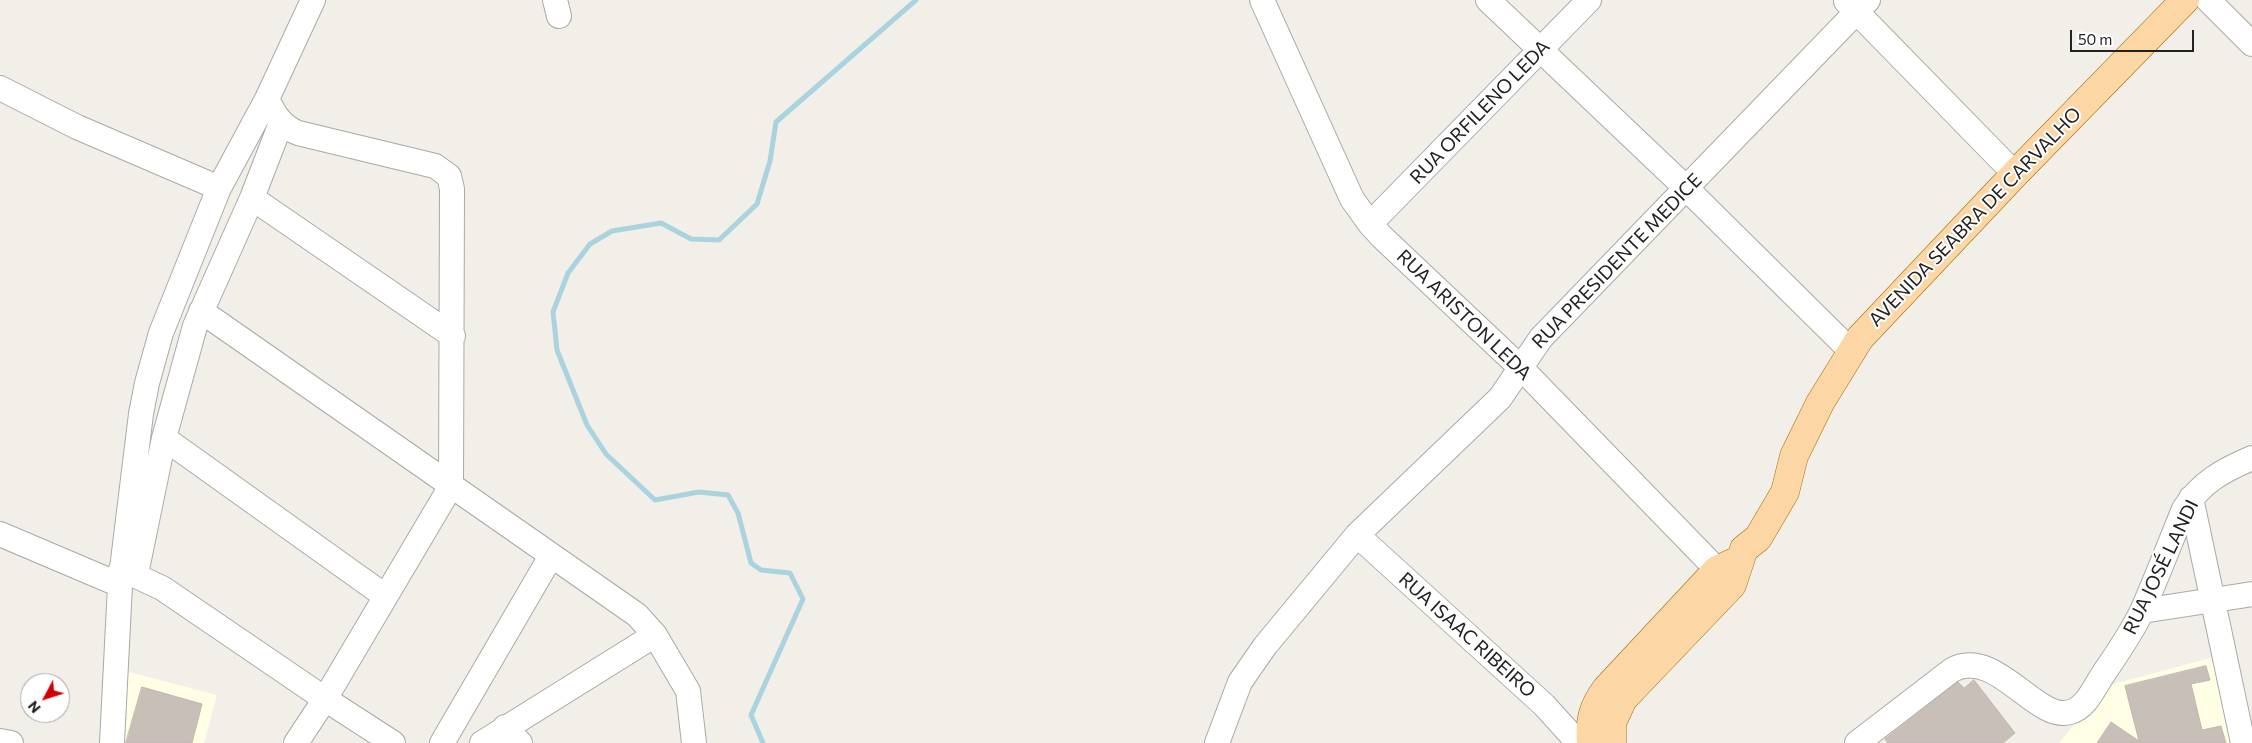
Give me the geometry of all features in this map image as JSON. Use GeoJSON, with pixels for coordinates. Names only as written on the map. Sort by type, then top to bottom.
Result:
{"type":"FeatureCollection","features":[{"type":"Feature","properties":{"kind":"main road","name":"AVENIDA SEABRA DE CARVALHO"},"geometry":{"type":"LineString","coordinates":[[1591,735],[1616,711],[1623,699],[1758,538],[1786,492],[1794,456],[1820,403],[1851,351],[1871,326],[2015,174],[2185,0]]}},
{"type":"Feature","properties":{"kind":"street"},"geometry":{"type":"LineString","coordinates":[[112,743],[126,576],[147,383],[161,333],[219,188],[267,99],[313,0]]}},
{"type":"Feature","properties":{"kind":"street","name":"RUA ARISTON LEDA"},"geometry":{"type":"LineString","coordinates":[[1262,0],[1352,199],[1370,224],[1733,566]]}},
{"type":"Feature","properties":{"kind":"street"},"geometry":{"type":"LineString","coordinates":[[1488,0],[1686,188],[1851,351]]}},
{"type":"Feature","properties":{"kind":"street","name":"RUA ORFILENO LEDA"},"geometry":{"type":"LineString","coordinates":[[1370,224],[1589,0]]}},
{"type":"Feature","properties":{"kind":"street"},"geometry":{"type":"LineString","coordinates":[[2208,0],[2252,44]]}},
{"type":"Feature","properties":{"kind":"street"},"geometry":{"type":"LineString","coordinates":[[1857,4],[2015,174]]}},
{"type":"Feature","properties":{"kind":"street","name":"RUA PRESIDENTE MEDICE"},"geometry":{"type":"LineString","coordinates":[[1217,743],[1231,700],[1251,664],[1357,535],[1500,398],[1541,338],[1686,188],[1857,4]]}},
{"type":"Feature","properties":{"kind":"street"},"geometry":{"type":"LineString","coordinates":[[0,88],[77,127],[219,188]]}},
{"type":"Feature","properties":{"kind":"street"},"geometry":{"type":"LineString","coordinates":[[267,99],[281,123],[298,133],[435,166],[445,171],[452,189],[451,486],[325,699],[296,743]]}},
{"type":"Feature","properties":{"kind":"street"},"geometry":{"type":"LineString","coordinates":[[126,576],[200,311],[252,198],[281,123]]}},
{"type":"Feature","properties":{"kind":"street"},"geometry":{"type":"LineString","coordinates":[[252,198],[452,336]]}},
{"type":"Feature","properties":{"kind":"street"},"geometry":{"type":"LineString","coordinates":[[200,311],[627,608],[655,635],[688,690],[694,743]]}},
{"type":"Feature","properties":{"kind":"street"},"geometry":{"type":"LineString","coordinates":[[164,438],[385,596]]}},
{"type":"Feature","properties":{"kind":"street","name":"RUA JOSÉ LANDI"},"geometry":{"type":"LineString","coordinates":[[1857,743],[1959,666],[1967,663],[1977,665],[2050,710],[2064,714],[2080,707],[2091,694],[2142,611],[2184,509],[2191,498],[2217,475],[2252,458]]}},
{"type":"Feature","properties":{"kind":"street"},"geometry":{"type":"LineString","coordinates":[[2191,498],[2213,600],[2244,711],[2243,743]]}},
{"type":"Feature","properties":{"kind":"street"},"geometry":{"type":"LineString","coordinates":[[0,534],[162,588],[393,743]]}},
{"type":"Feature","properties":{"kind":"street","name":"RUA ISAAC RIBEIRO"},"geometry":{"type":"LineString","coordinates":[[1357,535],[1544,706],[1591,735]]}},
{"type":"Feature","properties":{"kind":"street"},"geometry":{"type":"LineString","coordinates":[[442,743],[551,556]]}},
{"type":"Feature","properties":{"kind":"street"},"geometry":{"type":"LineString","coordinates":[[2142,611],[2252,594]]}},
{"type":"Feature","properties":{"kind":"street"},"geometry":{"type":"LineString","coordinates":[[482,743],[513,735],[655,635]]}},
{"type":"Feature","properties":{"kind":"street"},"geometry":{"type":"LineString","coordinates":[[0,741],[11,743]]}},
{"type":"Feature","properties":{"kind":"shaded area"},"geometry":{"type":"Polygon","coordinates":[[[2214,657],[2234,743],[2059,743],[2106,686],[2214,657]]]}},
{"type":"Feature","properties":{"kind":"shaded area"},"geometry":{"type":"Polygon","coordinates":[[[125,671],[217,695],[204,743],[123,743],[125,671]]]}},
{"type":"Feature","properties":{"kind":"building"},"geometry":{"type":"Polygon","coordinates":[[[2206,666],[2210,680],[2191,684],[2202,730],[2221,726],[2226,743],[2097,743],[2111,722],[2139,741],[2125,686],[2206,666]]]}},
{"type":"Feature","properties":{"kind":"building"},"geometry":{"type":"Polygon","coordinates":[[[1974,680],[2015,733],[2003,743],[1888,743],[1885,739],[1958,682],[1964,688],[1974,680]]]}},
{"type":"Feature","properties":{"kind":"building"},"geometry":{"type":"Polygon","coordinates":[[[142,687],[202,704],[192,743],[126,743],[142,687]]]}},
{"type":"Feature","properties":{"kind":"waterway"},"geometry":{"type":"LineString","coordinates":[[763,743],[751,715],[803,599],[790,573],[761,570],[751,563],[738,513],[728,495],[699,492],[655,500],[606,454],[587,425],[557,350],[553,312],[568,273],[590,244],[612,231],[661,223],[691,239],[719,240],[757,204],[770,161],[776,122],[916,0]]}}]}
